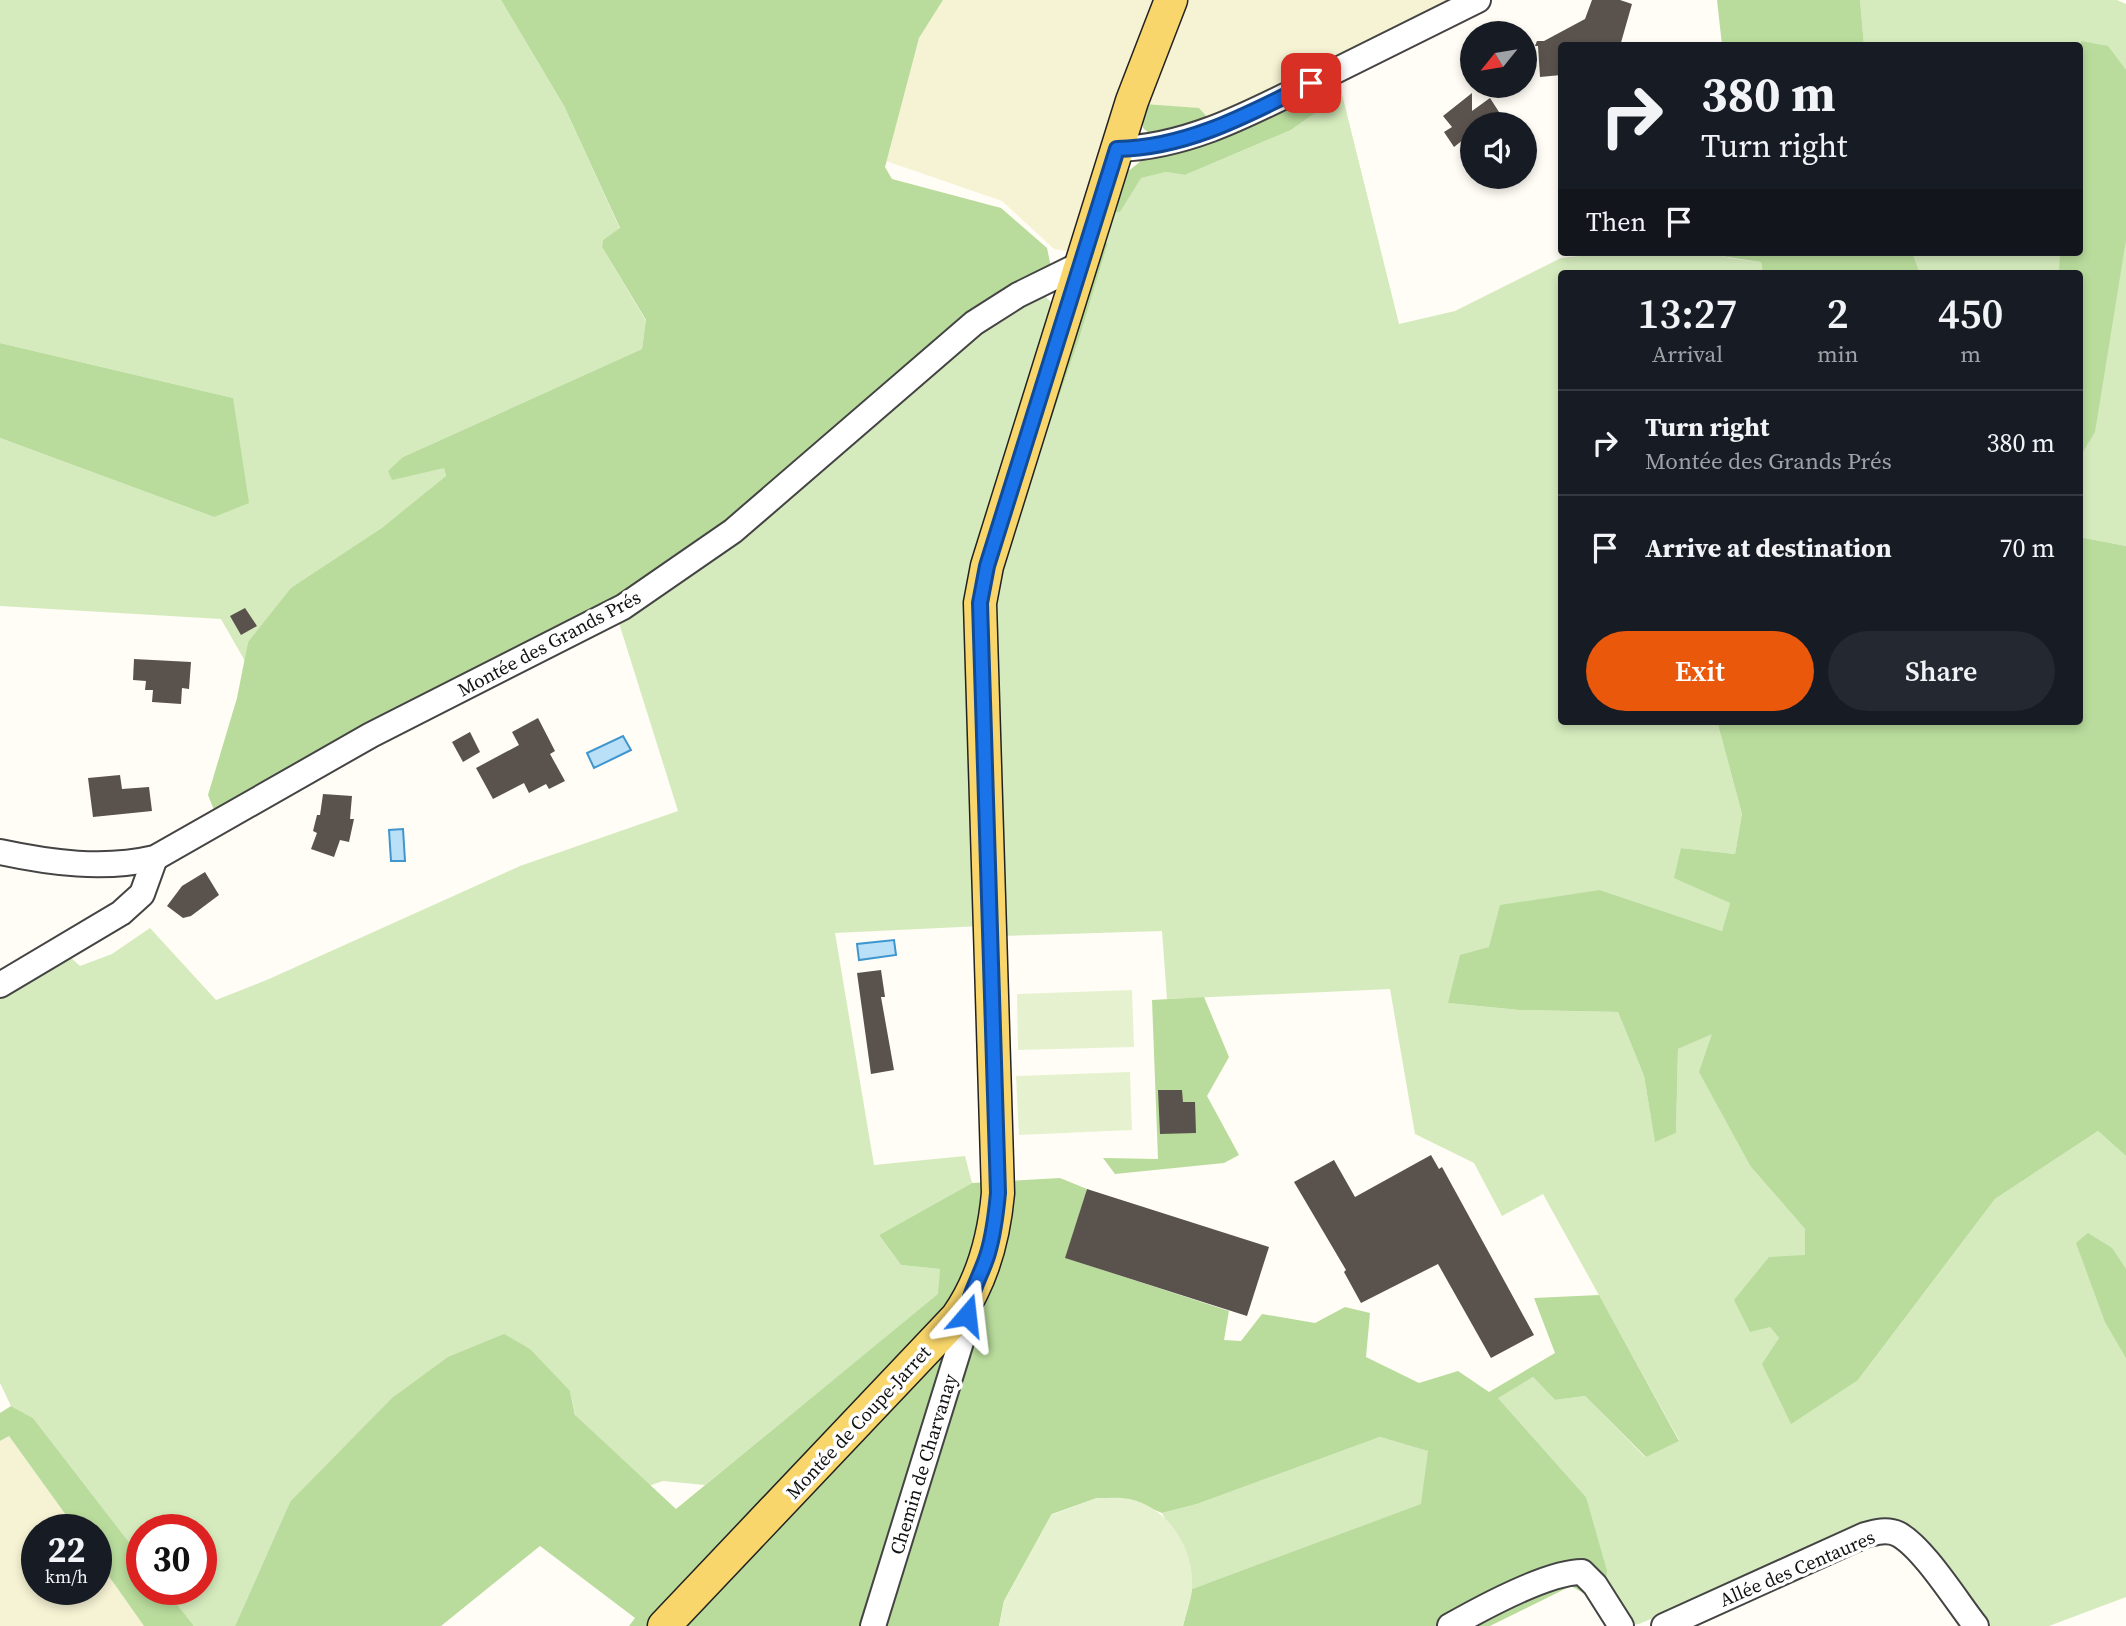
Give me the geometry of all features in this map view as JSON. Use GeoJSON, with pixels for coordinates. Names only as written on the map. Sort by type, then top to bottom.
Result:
{"type":"FeatureCollection","features":[{"type":"Feature","properties":{"kind":"main road","name":"Montée de Coupe-Jarret"},"geometry":{"type":"LineString","coordinates":[[664,1626],[957,1317],[968,1301],[988,1255],[995,1229],[998,1193],[980,603],[987,566],[1117,149],[1171,0]]}},
{"type":"Feature","properties":{"kind":"street"},"geometry":{"type":"LineString","coordinates":[[1117,149],[1138,149],[1181,140],[1242,117],[1478,0]]}},
{"type":"Feature","properties":{"kind":"street","name":"Montée des Grands Prés"},"geometry":{"type":"LineString","coordinates":[[0,852],[102,865],[127,865],[155,858],[372,735],[623,607],[733,531],[974,324],[1018,295],[1081,264]]}},
{"type":"Feature","properties":{"kind":"street"},"geometry":{"type":"LineString","coordinates":[[0,985],[121,913],[142,894],[155,858]]}},
{"type":"Feature","properties":{"kind":"street","name":"Chemin de Charvanay"},"geometry":{"type":"LineString","coordinates":[[873,1626],[965,1329],[968,1301]]}},
{"type":"Feature","properties":{"kind":"street","name":"Allée des Centaures"},"geometry":{"type":"LineString","coordinates":[[1664,1626],[1865,1535],[1887,1531],[1898,1534],[1914,1547],[1976,1626]]}},
{"type":"Feature","properties":{"kind":"street"},"geometry":{"type":"LineString","coordinates":[[1450,1626],[1510,1596],[1570,1572],[1581,1572],[1595,1585],[1621,1626]]}},
{"type":"Feature","properties":{"kind":"shaded area"},"geometry":{"type":"Polygon","coordinates":[[[943,0],[1155,0],[1075,246],[1067,251],[1054,249],[1002,201],[886,161],[919,38],[943,0]]]}},
{"type":"Feature","properties":{"kind":"shaded area"},"geometry":{"type":"Polygon","coordinates":[[[1184,0],[1447,0],[1239,107],[1209,119],[1206,115],[1144,104],[1184,0]]]}},
{"type":"Feature","properties":{"kind":"shaded area"},"geometry":{"type":"Polygon","coordinates":[[[9,1436],[65,1514],[21,1514],[21,1605],[112,1605],[112,1581],[126,1600],[126,1605],[129,1605],[144,1626],[0,1626],[0,1441],[9,1436]]]}},
{"type":"Feature","properties":{"kind":"green space"},"geometry":{"type":"Polygon","coordinates":[[[0,0],[501,0],[564,106],[620,229],[603,240],[602,247],[646,321],[642,349],[403,457],[444,468],[446,476],[248,642],[245,661],[221,619],[0,606],[0,438],[214,517],[233,398],[0,343],[0,0]]]}},
{"type":"Feature","properties":{"kind":"green space"},"geometry":{"type":"Polygon","coordinates":[[[501,0],[943,0],[919,38],[885,167],[892,179],[1001,208],[1047,248],[1051,267],[737,517],[608,604],[511,649],[216,815],[208,795],[237,698],[248,642],[291,588],[382,528],[446,476],[444,468],[392,480],[388,471],[403,457],[642,349],[646,320],[602,247],[603,240],[620,228],[564,106],[501,0]]]}},
{"type":"Feature","properties":{"kind":"green space"},"geometry":{"type":"Polygon","coordinates":[[[1717,0],[1860,0],[1864,42],[1722,42],[1717,0]]]}},
{"type":"Feature","properties":{"kind":"green space"},"geometry":{"type":"Polygon","coordinates":[[[1860,0],[2117,0],[2126,4],[2126,546],[2083,538],[2083,270],[1919,270],[1914,256],[2083,256],[2083,42],[1864,42],[1860,0]]]}},
{"type":"Feature","properties":{"kind":"green space"},"geometry":{"type":"Polygon","coordinates":[[[2081,42],[2108,46],[2126,70],[2126,240],[2095,432],[2083,452],[2083,270],[2059,270],[2060,256],[2083,256],[2081,42]]]}},
{"type":"Feature","properties":{"kind":"green space"},"geometry":{"type":"Polygon","coordinates":[[[1341,79],[1342,94],[1291,130],[1185,175],[1166,172],[1141,178],[1120,212],[1109,212],[1127,172],[1141,161],[1341,79]]]}},
{"type":"Feature","properties":{"kind":"green space"},"geometry":{"type":"Polygon","coordinates":[[[1342,94],[1399,324],[1455,311],[1561,258],[1727,256],[1761,262],[1762,270],[1558,270],[1558,725],[1718,725],[1742,814],[1735,854],[1681,848],[1730,903],[1722,931],[1600,890],[1489,947],[1448,1003],[1519,1010],[1618,1012],[1644,1076],[1655,1141],[1676,1133],[1678,1049],[1713,1033],[1751,1167],[1805,1229],[1805,1255],[1770,1327],[1779,1338],[1858,1380],[1995,1199],[2098,1131],[2126,1156],[2126,1597],[2049,1626],[1984,1626],[1914,1536],[1826,1544],[1639,1624],[1631,1625],[1604,1592],[1586,1497],[1497,1397],[1533,1377],[1555,1400],[1585,1396],[1645,1457],[1679,1440],[1543,1194],[1502,1216],[1474,1163],[1415,1134],[1390,989],[1167,999],[1162,931],[1001,936],[994,604],[1024,471],[1035,467],[1080,336],[1108,243],[1098,243],[1109,212],[1120,212],[1140,178],[1166,172],[1185,175],[1291,130],[1342,94]]]}},
{"type":"Feature","properties":{"kind":"green space"},"geometry":{"type":"Polygon","coordinates":[[[1144,104],[1199,108],[1209,119],[1150,134],[1143,128],[1144,104]]]}},
{"type":"Feature","properties":{"kind":"green space"},"geometry":{"type":"Polygon","coordinates":[[[1098,243],[1108,243],[1080,336],[1035,467],[1024,471],[1098,243]]]}},
{"type":"Feature","properties":{"kind":"green space"},"geometry":{"type":"Polygon","coordinates":[[[1914,256],[1919,270],[1762,270],[1761,262],[1727,257],[1914,256]]]}},
{"type":"Feature","properties":{"kind":"green space"},"geometry":{"type":"Polygon","coordinates":[[[1037,295],[1045,296],[1051,302],[1052,315],[996,492],[982,926],[835,933],[874,1165],[965,1156],[972,1183],[879,1235],[901,1265],[940,1269],[939,1294],[705,1485],[663,1481],[625,1494],[590,1480],[570,1391],[290,1502],[235,1626],[194,1626],[178,1605],[217,1605],[217,1514],[126,1514],[126,1538],[112,1520],[112,1514],[107,1514],[33,1418],[11,1406],[0,1383],[0,991],[68,955],[80,966],[112,954],[150,928],[216,1000],[269,979],[520,866],[678,811],[619,623],[711,563],[819,475],[967,342],[1037,295]]]}},
{"type":"Feature","properties":{"kind":"green space"},"geometry":{"type":"Polygon","coordinates":[[[0,343],[233,398],[249,503],[214,517],[0,438],[0,343]]]}},
{"type":"Feature","properties":{"kind":"green space"},"geometry":{"type":"Polygon","coordinates":[[[2083,538],[2126,546],[2126,1156],[2098,1131],[1995,1199],[1858,1380],[1791,1424],[1762,1364],[1779,1338],[1770,1327],[1750,1332],[1734,1300],[1769,1257],[1805,1255],[1805,1229],[1751,1167],[1699,1072],[1712,1034],[1678,1049],[1676,1133],[1655,1142],[1644,1076],[1618,1012],[1519,1010],[1448,1003],[1460,955],[1489,947],[1500,905],[1600,890],[1722,931],[1730,903],[1674,878],[1681,848],[1735,854],[1742,814],[1718,725],[2083,725],[2083,538]]]}},
{"type":"Feature","properties":{"kind":"green space"},"geometry":{"type":"Polygon","coordinates":[[[1132,990],[1134,1047],[1018,1050],[1017,994],[1132,990]]]}},
{"type":"Feature","properties":{"kind":"green space"},"geometry":{"type":"Polygon","coordinates":[[[1204,997],[1229,1057],[1207,1096],[1239,1155],[1224,1163],[1115,1174],[1103,1158],[1158,1159],[1152,1000],[1204,997]]]}},
{"type":"Feature","properties":{"kind":"green space"},"geometry":{"type":"Polygon","coordinates":[[[1130,1072],[1132,1130],[1019,1135],[1016,1076],[1130,1072]]]}},
{"type":"Feature","properties":{"kind":"green space"},"geometry":{"type":"Polygon","coordinates":[[[1060,1178],[1087,1189],[1066,1258],[1229,1311],[1224,1340],[1241,1341],[1262,1314],[1315,1323],[1345,1307],[1370,1313],[1366,1357],[1419,1383],[1458,1371],[1489,1392],[1555,1353],[1534,1298],[1599,1295],[1679,1441],[1646,1457],[1585,1396],[1555,1400],[1533,1377],[1498,1398],[1586,1497],[1607,1571],[1604,1592],[1585,1594],[1571,1586],[1490,1626],[1183,1626],[1192,1589],[1421,1504],[1428,1451],[1380,1437],[1197,1504],[1162,1513],[1129,1499],[1097,1498],[1052,1514],[1004,1601],[999,1626],[629,1626],[635,1618],[540,1546],[441,1626],[235,1626],[290,1502],[392,1398],[448,1357],[504,1334],[530,1349],[570,1391],[575,1415],[676,1509],[938,1294],[940,1269],[901,1265],[879,1235],[972,1183],[1060,1178]]]}},
{"type":"Feature","properties":{"kind":"green space"},"geometry":{"type":"Polygon","coordinates":[[[2088,1233],[2112,1248],[2126,1269],[2126,1358],[2105,1322],[2076,1243],[2088,1233]]]}},
{"type":"Feature","properties":{"kind":"green space"},"geometry":{"type":"Polygon","coordinates":[[[11,1406],[33,1418],[107,1514],[65,1514],[9,1436],[0,1441],[0,1413],[11,1406]]]}},
{"type":"Feature","properties":{"kind":"green space"},"geometry":{"type":"Polygon","coordinates":[[[1380,1437],[1429,1451],[1422,1504],[1192,1589],[1190,1566],[1162,1513],[1197,1504],[1380,1437]]]}},
{"type":"Feature","properties":{"kind":"green space"},"geometry":{"type":"Polygon","coordinates":[[[1097,1498],[1125,1498],[1143,1504],[1156,1511],[1177,1532],[1184,1545],[1192,1574],[1191,1594],[1183,1626],[999,1626],[1004,1601],[1051,1515],[1097,1498]]]}},
{"type":"Feature","properties":{"kind":"green space"},"geometry":{"type":"Polygon","coordinates":[[[112,1520],[126,1538],[126,1600],[112,1581],[112,1520]]]}},
{"type":"Feature","properties":{"kind":"green space"},"geometry":{"type":"Polygon","coordinates":[[[129,1605],[178,1605],[194,1626],[144,1626],[129,1605]]]}},
{"type":"Feature","properties":{"kind":"water"},"geometry":{"type":"Polygon","coordinates":[[[623,736],[631,750],[594,768],[587,753],[623,736]]]}},
{"type":"Feature","properties":{"kind":"water"},"geometry":{"type":"Polygon","coordinates":[[[403,829],[405,861],[391,861],[389,830],[403,829]]]}},
{"type":"Feature","properties":{"kind":"water"},"geometry":{"type":"Polygon","coordinates":[[[894,940],[896,955],[859,960],[857,944],[894,940]]]}},
{"type":"Feature","properties":{"kind":"building"},"geometry":{"type":"Polygon","coordinates":[[[1592,0],[1620,0],[1632,4],[1621,42],[1558,42],[1558,75],[1540,77],[1537,41],[1544,41],[1585,19],[1592,0]]]}},
{"type":"Feature","properties":{"kind":"building"},"geometry":{"type":"Polygon","coordinates":[[[1466,98],[1472,98],[1472,111],[1490,98],[1499,112],[1460,112],[1460,142],[1454,147],[1444,132],[1452,127],[1443,116],[1466,98]]]}},
{"type":"Feature","properties":{"kind":"building"},"geometry":{"type":"Polygon","coordinates":[[[245,608],[257,626],[241,635],[230,616],[245,608]]]}},
{"type":"Feature","properties":{"kind":"building"},"geometry":{"type":"Polygon","coordinates":[[[134,659],[191,662],[189,689],[182,688],[181,704],[152,702],[153,690],[145,690],[146,681],[133,680],[134,659]]]}},
{"type":"Feature","properties":{"kind":"building"},"geometry":{"type":"Polygon","coordinates":[[[538,718],[555,751],[550,754],[565,781],[549,789],[546,784],[529,793],[524,783],[493,799],[476,768],[519,745],[512,732],[538,718]]]}},
{"type":"Feature","properties":{"kind":"building"},"geometry":{"type":"Polygon","coordinates":[[[470,732],[480,752],[463,762],[452,742],[470,732]]]}},
{"type":"Feature","properties":{"kind":"building"},"geometry":{"type":"Polygon","coordinates":[[[120,775],[122,789],[149,787],[152,811],[93,817],[88,778],[120,775]]]}},
{"type":"Feature","properties":{"kind":"building"},"geometry":{"type":"Polygon","coordinates":[[[323,794],[352,796],[350,819],[354,819],[349,842],[340,840],[334,857],[311,849],[317,833],[313,831],[317,815],[320,815],[323,794]]]}},
{"type":"Feature","properties":{"kind":"building"},"geometry":{"type":"Polygon","coordinates":[[[205,872],[219,895],[191,916],[183,918],[167,906],[182,886],[205,872]]]}},
{"type":"Feature","properties":{"kind":"building"},"geometry":{"type":"Polygon","coordinates":[[[881,970],[885,997],[881,997],[894,1070],[871,1074],[857,973],[881,970]]]}},
{"type":"Feature","properties":{"kind":"building"},"geometry":{"type":"Polygon","coordinates":[[[1158,1090],[1182,1090],[1183,1102],[1195,1102],[1196,1133],[1160,1134],[1158,1090]]]}},
{"type":"Feature","properties":{"kind":"building"},"geometry":{"type":"Polygon","coordinates":[[[1431,1155],[1439,1169],[1442,1167],[1534,1335],[1491,1358],[1438,1264],[1361,1303],[1344,1272],[1346,1270],[1294,1182],[1334,1160],[1355,1197],[1431,1155]]]}},
{"type":"Feature","properties":{"kind":"building"},"geometry":{"type":"Polygon","coordinates":[[[1087,1189],[1269,1247],[1247,1316],[1065,1258],[1087,1189]]]}},
{"type":"Feature","properties":{"kind":"route"},"geometry":{"type":"LineString","coordinates":[[967,1315],[968,1301],[988,1255],[995,1229],[998,1193],[995,1024],[980,603],[987,566],[1117,149],[1138,149],[1181,140],[1242,117],[1311,83]]}}]}
